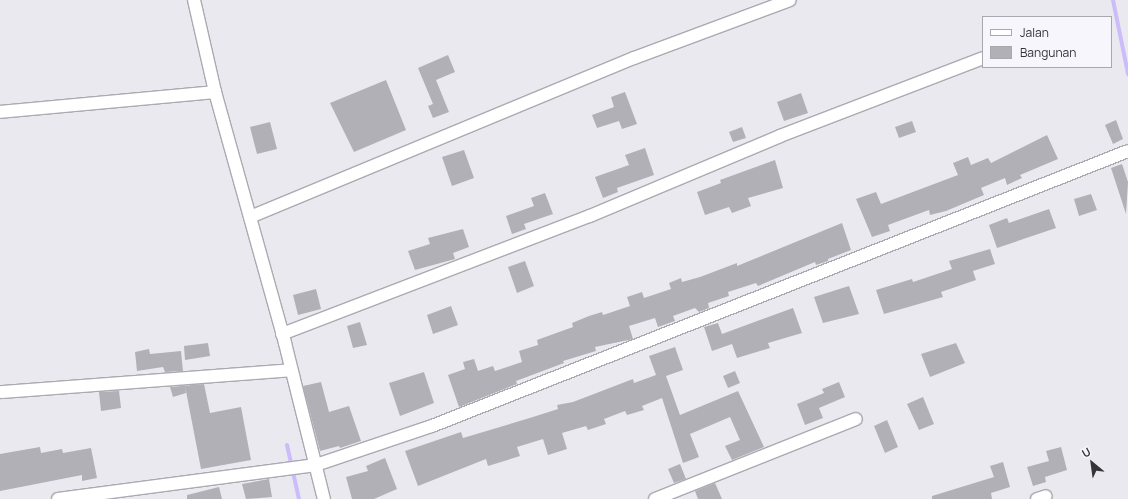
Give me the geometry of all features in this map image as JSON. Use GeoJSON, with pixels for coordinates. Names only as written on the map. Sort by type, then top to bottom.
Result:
{"type":"FeatureCollection","features":[{"type":"Feature","properties":{"kind":"street"},"geometry":{"type":"LineString","coordinates":[[194,0],[215,92],[292,370],[324,499]]}},
{"type":"Feature","properties":{"kind":"street"},"geometry":{"type":"LineString","coordinates":[[250,217],[634,58],[790,0]]}},
{"type":"Feature","properties":{"kind":"street"},"geometry":{"type":"LineString","coordinates":[[282,334],[590,216],[780,136],[982,58]]}},
{"type":"Feature","properties":{"kind":"street"},"geometry":{"type":"LineString","coordinates":[[0,112],[215,92]]}},
{"type":"Feature","properties":{"kind":"street"},"geometry":{"type":"LineString","coordinates":[[58,499],[316,465],[439,424],[1128,151]]}},
{"type":"Feature","properties":{"kind":"street"},"geometry":{"type":"LineString","coordinates":[[1,392],[292,370]]}},
{"type":"Feature","properties":{"kind":"street"},"geometry":{"type":"LineString","coordinates":[[655,499],[856,419]]}},
{"type":"Feature","properties":{"kind":"building"},"geometry":{"type":"Polygon","coordinates":[[[448,55],[455,72],[436,80],[449,112],[433,118],[428,106],[433,104],[418,68],[448,55]]]}},
{"type":"Feature","properties":{"kind":"building"},"geometry":{"type":"Polygon","coordinates":[[[386,80],[406,130],[354,152],[330,103],[386,80]]]}},
{"type":"Feature","properties":{"kind":"building"},"geometry":{"type":"Polygon","coordinates":[[[625,92],[637,124],[622,129],[619,121],[597,128],[592,115],[614,107],[611,97],[625,92]]]}},
{"type":"Feature","properties":{"kind":"building"},"geometry":{"type":"Polygon","coordinates":[[[801,93],[808,113],[784,121],[777,102],[801,93]]]}},
{"type":"Feature","properties":{"kind":"building"},"geometry":{"type":"Polygon","coordinates":[[[1116,120],[1123,139],[1113,144],[1105,125],[1116,120]]]}},
{"type":"Feature","properties":{"kind":"building"},"geometry":{"type":"Polygon","coordinates":[[[912,121],[916,132],[899,138],[895,127],[912,121]]]}},
{"type":"Feature","properties":{"kind":"building"},"geometry":{"type":"Polygon","coordinates":[[[270,122],[277,149],[257,154],[250,127],[270,122]]]}},
{"type":"Feature","properties":{"kind":"building"},"geometry":{"type":"Polygon","coordinates":[[[742,127],[746,138],[733,142],[729,132],[742,127]]]}},
{"type":"Feature","properties":{"kind":"building"},"geometry":{"type":"Polygon","coordinates":[[[1047,135],[1058,159],[1020,175],[1022,178],[1007,185],[1005,178],[981,188],[984,195],[946,211],[930,215],[929,210],[888,225],[890,231],[872,237],[856,199],[876,192],[881,204],[958,175],[953,163],[968,157],[971,165],[988,158],[991,163],[1047,135]]]}},
{"type":"Feature","properties":{"kind":"building"},"geometry":{"type":"Polygon","coordinates":[[[645,148],[654,175],[617,188],[618,192],[603,198],[595,177],[629,165],[625,155],[645,148]]]}},
{"type":"Feature","properties":{"kind":"building"},"geometry":{"type":"Polygon","coordinates":[[[464,150],[474,178],[452,186],[442,157],[464,150]]]}},
{"type":"Feature","properties":{"kind":"building"},"geometry":{"type":"Polygon","coordinates":[[[775,160],[783,188],[748,198],[751,206],[732,213],[729,207],[705,215],[697,192],[721,183],[720,180],[775,160]]]}},
{"type":"Feature","properties":{"kind":"building"},"geometry":{"type":"Polygon","coordinates":[[[1122,164],[1128,182],[1126,214],[1111,168],[1122,164]]]}},
{"type":"Feature","properties":{"kind":"building"},"geometry":{"type":"Polygon","coordinates":[[[545,193],[553,214],[524,224],[526,229],[512,234],[506,216],[534,206],[531,198],[545,193]]]}},
{"type":"Feature","properties":{"kind":"building"},"geometry":{"type":"Polygon","coordinates":[[[1091,194],[1097,210],[1079,216],[1074,199],[1091,194]]]}},
{"type":"Feature","properties":{"kind":"building"},"geometry":{"type":"Polygon","coordinates":[[[1049,209],[1056,228],[997,248],[989,225],[1007,218],[1009,223],[1049,209]]]}},
{"type":"Feature","properties":{"kind":"building"},"geometry":{"type":"Polygon","coordinates":[[[842,223],[851,250],[828,259],[828,261],[816,265],[815,262],[758,286],[756,283],[728,292],[729,296],[708,303],[709,308],[699,312],[695,308],[673,316],[675,321],[658,327],[655,318],[629,326],[633,339],[595,347],[596,351],[563,361],[564,363],[516,381],[517,384],[459,407],[448,375],[465,369],[463,362],[474,359],[478,371],[493,366],[495,371],[522,362],[519,351],[538,345],[537,340],[573,327],[572,323],[589,316],[602,312],[603,315],[630,306],[627,297],[642,292],[644,298],[671,289],[669,283],[681,278],[682,282],[737,263],[737,266],[842,223]]]}},
{"type":"Feature","properties":{"kind":"building"},"geometry":{"type":"Polygon","coordinates":[[[463,229],[469,247],[453,253],[455,259],[415,270],[408,251],[430,244],[428,238],[463,229]]]}},
{"type":"Feature","properties":{"kind":"building"},"geometry":{"type":"Polygon","coordinates":[[[990,249],[995,264],[973,271],[976,280],[941,292],[943,297],[884,314],[876,290],[912,279],[913,282],[952,269],[949,261],[990,249]]]}},
{"type":"Feature","properties":{"kind":"building"},"geometry":{"type":"Polygon","coordinates":[[[525,261],[534,286],[517,293],[508,267],[525,261]]]}},
{"type":"Feature","properties":{"kind":"building"},"geometry":{"type":"Polygon","coordinates":[[[849,286],[859,314],[823,323],[814,297],[849,286]]]}},
{"type":"Feature","properties":{"kind":"building"},"geometry":{"type":"Polygon","coordinates":[[[316,289],[321,309],[298,315],[293,295],[316,289]]]}},
{"type":"Feature","properties":{"kind":"building"},"geometry":{"type":"Polygon","coordinates":[[[451,306],[458,325],[433,334],[427,315],[451,306]]]}},
{"type":"Feature","properties":{"kind":"building"},"geometry":{"type":"Polygon","coordinates":[[[793,308],[802,333],[768,343],[770,348],[737,358],[732,344],[712,351],[704,327],[718,323],[722,334],[793,308]]]}},
{"type":"Feature","properties":{"kind":"building"},"geometry":{"type":"Polygon","coordinates":[[[360,322],[367,345],[353,348],[347,326],[360,322]]]}},
{"type":"Feature","properties":{"kind":"building"},"geometry":{"type":"Polygon","coordinates":[[[208,343],[210,356],[185,360],[184,346],[208,343]]]}},
{"type":"Feature","properties":{"kind":"building"},"geometry":{"type":"Polygon","coordinates":[[[956,343],[965,363],[930,377],[921,354],[956,343]]]}},
{"type":"Feature","properties":{"kind":"building"},"geometry":{"type":"Polygon","coordinates":[[[675,347],[683,370],[666,376],[680,415],[738,391],[764,447],[732,460],[725,446],[740,440],[730,417],[690,434],[699,457],[683,463],[662,398],[642,406],[644,410],[627,415],[625,411],[604,419],[606,424],[588,430],[586,426],[562,433],[567,449],[548,455],[543,439],[517,447],[520,456],[488,466],[486,459],[418,486],[405,451],[461,432],[463,438],[533,417],[558,409],[557,405],[573,402],[633,379],[634,383],[656,375],[649,356],[675,347]]]}},
{"type":"Feature","properties":{"kind":"building"},"geometry":{"type":"Polygon","coordinates":[[[149,349],[150,354],[181,351],[183,371],[165,372],[163,367],[137,371],[135,352],[149,349]]]}},
{"type":"Feature","properties":{"kind":"building"},"geometry":{"type":"Polygon","coordinates":[[[735,371],[740,383],[728,388],[723,376],[735,371]]]}},
{"type":"Feature","properties":{"kind":"building"},"geometry":{"type":"Polygon","coordinates":[[[424,372],[434,403],[400,416],[389,383],[424,372]]]}},
{"type":"Feature","properties":{"kind":"building"},"geometry":{"type":"Polygon","coordinates":[[[321,382],[329,412],[349,406],[361,441],[340,448],[339,446],[320,451],[303,386],[321,382]]]}},
{"type":"Feature","properties":{"kind":"building"},"geometry":{"type":"Polygon","coordinates":[[[839,382],[845,397],[819,408],[823,418],[805,425],[797,404],[824,393],[822,389],[839,382]]]}},
{"type":"Feature","properties":{"kind":"building"},"geometry":{"type":"Polygon","coordinates":[[[204,384],[210,413],[241,407],[251,460],[201,469],[185,386],[186,393],[173,397],[170,387],[204,384]]]}},
{"type":"Feature","properties":{"kind":"building"},"geometry":{"type":"Polygon","coordinates":[[[119,391],[121,408],[101,411],[99,392],[119,391]]]}},
{"type":"Feature","properties":{"kind":"building"},"geometry":{"type":"Polygon","coordinates":[[[923,397],[934,424],[919,430],[907,404],[923,397]]]}},
{"type":"Feature","properties":{"kind":"building"},"geometry":{"type":"Polygon","coordinates":[[[887,420],[898,447],[885,453],[874,426],[887,420]]]}},
{"type":"Feature","properties":{"kind":"building"},"geometry":{"type":"Polygon","coordinates":[[[40,447],[41,453],[62,449],[63,453],[91,448],[97,478],[82,481],[82,475],[0,491],[0,454],[40,447]]]}},
{"type":"Feature","properties":{"kind":"building"},"geometry":{"type":"Polygon","coordinates":[[[1061,447],[1067,470],[1045,477],[1046,482],[1033,486],[1027,467],[1049,461],[1046,451],[1061,447]]]}},
{"type":"Feature","properties":{"kind":"building"},"geometry":{"type":"Polygon","coordinates":[[[385,458],[397,489],[374,499],[352,499],[346,477],[368,471],[366,466],[385,458]]]}},
{"type":"Feature","properties":{"kind":"building"},"geometry":{"type":"Polygon","coordinates":[[[1003,462],[1010,487],[991,493],[992,499],[932,499],[932,496],[994,477],[990,466],[1003,462]]]}},
{"type":"Feature","properties":{"kind":"building"},"geometry":{"type":"Polygon","coordinates":[[[680,464],[686,479],[674,483],[668,469],[680,464]]]}},
{"type":"Feature","properties":{"kind":"building"},"geometry":{"type":"Polygon","coordinates":[[[269,479],[272,497],[246,499],[242,484],[269,479]]]}},
{"type":"Feature","properties":{"kind":"building"},"geometry":{"type":"Polygon","coordinates":[[[715,483],[722,499],[698,499],[695,491],[715,483]]]}},
{"type":"Feature","properties":{"kind":"building"},"geometry":{"type":"Polygon","coordinates":[[[219,487],[222,499],[187,499],[187,495],[219,487]]]}},
{"type":"Feature","properties":{"kind":"waterway"},"geometry":{"type":"LineString","coordinates":[[1113,0],[1128,74]]}},
{"type":"Feature","properties":{"kind":"waterway"},"geometry":{"type":"LineString","coordinates":[[287,445],[299,499]]}}]}
